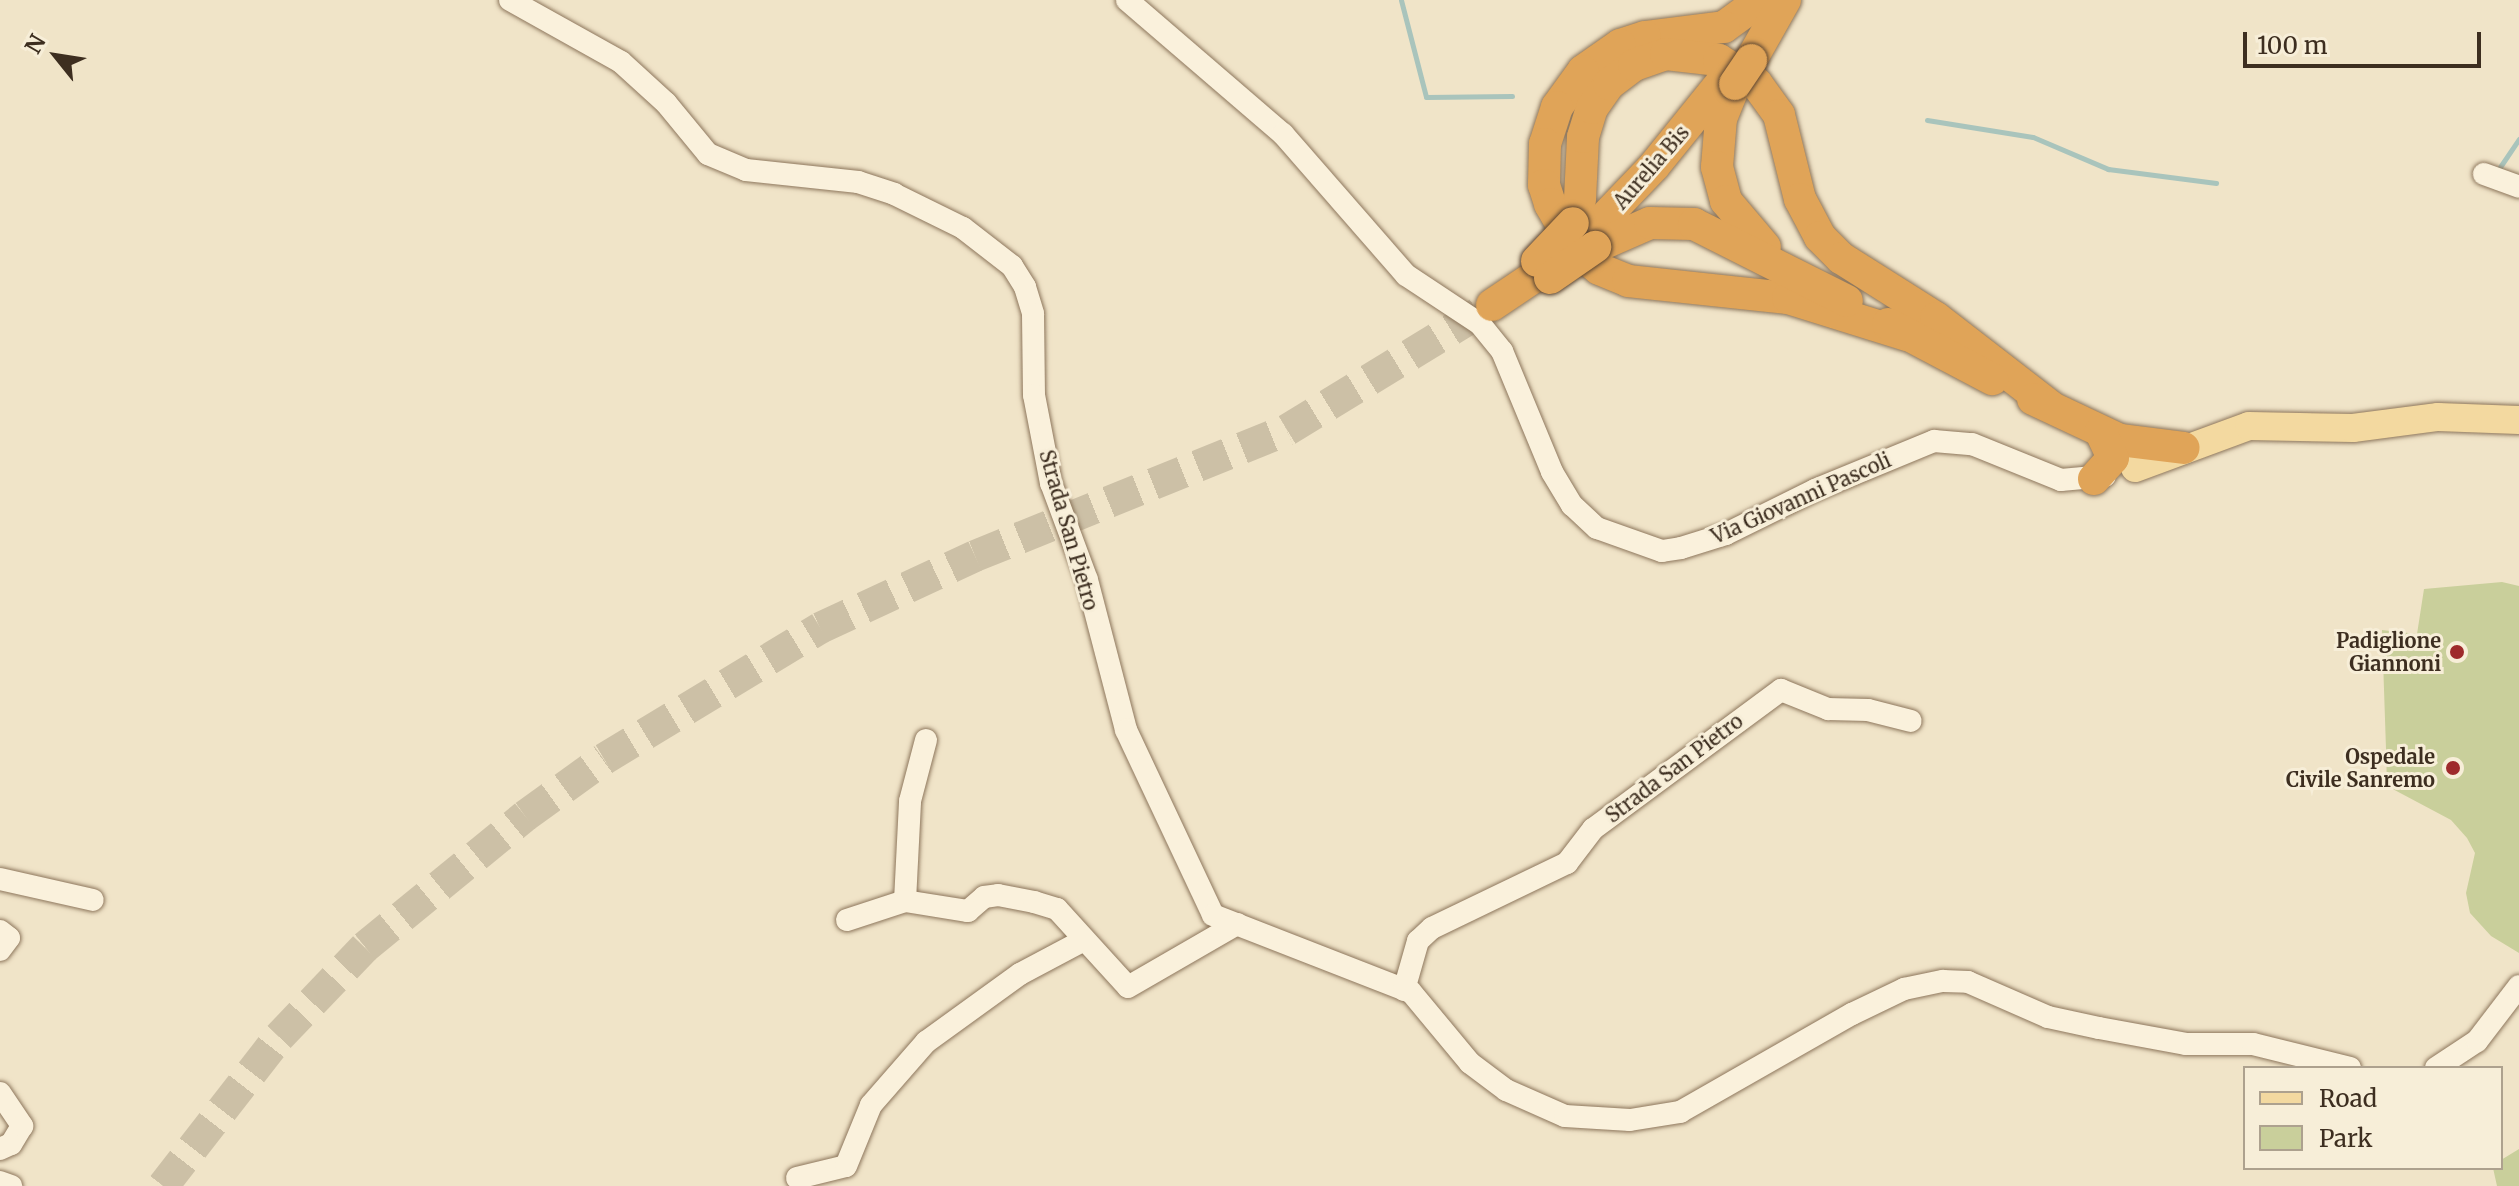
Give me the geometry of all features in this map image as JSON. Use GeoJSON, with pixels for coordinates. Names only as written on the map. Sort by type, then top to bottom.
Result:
{"type":"FeatureCollection","features":[{"type":"Feature","properties":{"kind":"highway"},"geometry":{"type":"LineString","coordinates":[[1761,0],[1724,27],[1645,37],[1610,50],[1583,71],[1557,107],[1545,144],[1544,185],[1550,204],[1577,251],[1599,269],[1628,281],[1788,298],[1907,335]]}},
{"type":"Feature","properties":{"kind":"highway","name":"Aurelia Bis"},"geometry":{"type":"LineString","coordinates":[[1501,300],[1544,270],[1584,236],[1654,166],[1739,69],[1779,0]]}},
{"type":"Feature","properties":{"kind":"highway"},"geometry":{"type":"LineString","coordinates":[[1785,0],[1739,69],[1721,118],[1716,151],[1726,201],[1769,251],[1830,291],[1907,335],[2051,407],[2116,444],[2184,448]]}},
{"type":"Feature","properties":{"kind":"highway"},"geometry":{"type":"LineString","coordinates":[[1830,291],[1694,224],[1650,223],[1584,236],[1580,199],[1583,137],[1592,108],[1609,84],[1634,65],[1666,54],[1719,60],[1756,83],[1779,115],[1800,199],[1820,237],[1841,258],[1936,318],[2051,407]]}},
{"type":"Feature","properties":{"kind":"highway"},"geometry":{"type":"LineString","coordinates":[[2094,479],[2113,458],[2116,444]]}},
{"type":"Feature","properties":{"kind":"main road"},"geometry":{"type":"LineString","coordinates":[[2184,448],[2249,426],[2353,428],[2438,417],[2519,420]]}},
{"type":"Feature","properties":{"kind":"street","name":"Strada San Pietro"},"geometry":{"type":"LineString","coordinates":[[510,0],[621,62],[666,103],[708,154],[746,170],[858,182],[894,194],[963,228],[1012,266],[1025,287],[1033,314],[1034,395],[1051,483],[1087,580],[1126,730],[1213,915],[1404,990],[1429,1009],[1470,1063],[1506,1090],[1565,1116],[1630,1120],[1680,1112],[1904,989],[1968,982],[2048,1017],[2186,1044],[2253,1044],[2342,1066]]}},
{"type":"Feature","properties":{"kind":"street","name":"Via Giovanni Pascoli"},"geometry":{"type":"LineString","coordinates":[[1127,0],[1283,134],[1406,275],[1480,324],[1502,351],[1552,472],[1572,505],[1597,528],[1662,551],[1681,548],[1726,534],[1815,490],[1934,441],[1972,444],[2061,480],[2094,479],[2116,444]]}},
{"type":"Feature","properties":{"kind":"street"},"geometry":{"type":"LineString","coordinates":[[2484,174],[2519,187]]}},
{"type":"Feature","properties":{"kind":"street","name":"Strada San Pietro"},"geometry":{"type":"LineString","coordinates":[[1404,990],[1418,941],[1432,928],[1567,863],[1593,829],[1781,690],[1828,709],[1868,710],[1911,721]]}},
{"type":"Feature","properties":{"kind":"street"},"geometry":{"type":"LineString","coordinates":[[905,901],[910,801],[926,740]]}},
{"type":"Feature","properties":{"kind":"street"},"geometry":{"type":"LineString","coordinates":[[0,879],[93,900]]}},
{"type":"Feature","properties":{"kind":"street"},"geometry":{"type":"LineString","coordinates":[[847,920],[905,901],[968,911],[984,897],[998,895],[1034,902],[1057,909],[1128,987],[1237,924]]}},
{"type":"Feature","properties":{"kind":"street"},"geometry":{"type":"LineString","coordinates":[[0,931],[9,938],[0,950]]}},
{"type":"Feature","properties":{"kind":"street"},"geometry":{"type":"LineString","coordinates":[[797,1178],[846,1166],[871,1105],[926,1042],[1020,974],[1084,940]]}},
{"type":"Feature","properties":{"kind":"street"},"geometry":{"type":"LineString","coordinates":[[2439,1066],[2477,1041],[2519,986]]}},
{"type":"Feature","properties":{"kind":"street"},"geometry":{"type":"LineString","coordinates":[[0,1093],[22,1126],[11,1144],[0,1149]]}},
{"type":"Feature","properties":{"kind":"street"},"geometry":{"type":"LineString","coordinates":[[0,1182],[11,1186]]}},
{"type":"Feature","properties":{"kind":"green space","name":"Ospedale Civile Sanremo"},"geometry":{"type":"Polygon","coordinates":[[[2502,582],[2519,586],[2519,953],[2491,936],[2470,913],[2466,893],[2475,853],[2467,838],[2451,820],[2387,786],[2382,630],[2417,634],[2424,589],[2502,582]]]}},
{"type":"Feature","properties":{"kind":"green space"},"geometry":{"type":"Polygon","coordinates":[[[2519,1149],[2519,1186],[2497,1186],[2493,1170],[2503,1170],[2503,1159],[2519,1149]]]}},
{"type":"Feature","properties":{"kind":"waterway"},"geometry":{"type":"LineString","coordinates":[[1401,0],[1426,97],[1512,96]]}},
{"type":"Feature","properties":{"kind":"waterway"},"geometry":{"type":"LineString","coordinates":[[1927,120],[2033,137],[2108,169],[2216,183]]}},
{"type":"Feature","properties":{"kind":"waterway"},"geometry":{"type":"LineString","coordinates":[[2500,167],[2519,139]]}},
{"type":"Feature","properties":{"kind":"tunnel"},"geometry":{"type":"LineString","coordinates":[[163,1186],[279,1037],[365,947],[525,816],[604,759],[820,628],[975,556],[1287,430],[1492,305]]}},
{"type":"Feature","properties":{"kind":"place","name":"Padiglione Giannoni"},"geometry":{"type":"Point","coordinates":[2457,652]}},
{"type":"Feature","properties":{"kind":"place","name":"Ospedale Civile Sanremo"},"geometry":{"type":"Point","coordinates":[2453,768]}}]}
